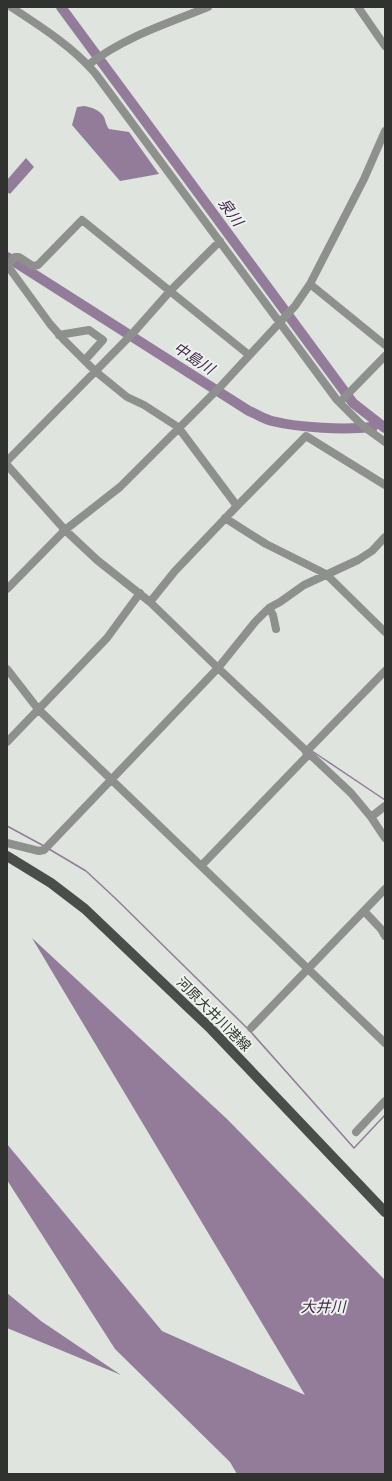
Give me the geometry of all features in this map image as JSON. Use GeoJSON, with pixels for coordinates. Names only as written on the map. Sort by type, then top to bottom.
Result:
{"type":"FeatureCollection","features":[{"type":"Feature","properties":{"kind":"main road","name":"河原大井川港線"},"geometry":{"type":"LineString","coordinates":[[7,856],[50,883],[85,909],[211,1029],[385,1212]]}},
{"type":"Feature","properties":{"kind":"street"},"geometry":{"type":"LineString","coordinates":[[11,7],[73,51],[89,65],[340,402],[363,426],[382,440]]}},
{"type":"Feature","properties":{"kind":"street"},"geometry":{"type":"LineString","coordinates":[[89,65],[104,53],[128,39],[208,7]]}},
{"type":"Feature","properties":{"kind":"street"},"geometry":{"type":"LineString","coordinates":[[358,7],[385,46]]}},
{"type":"Feature","properties":{"kind":"street"},"geometry":{"type":"LineString","coordinates":[[7,589],[65,530],[120,487],[212,393],[221,386],[295,306],[310,284],[364,179],[385,130]]}},
{"type":"Feature","properties":{"kind":"street"},"geometry":{"type":"LineString","coordinates":[[237,506],[178,427],[144,405],[127,397],[95,371],[59,335],[7,266],[15,257],[19,257],[33,266],[38,265],[82,220],[171,290],[249,355]]}},
{"type":"Feature","properties":{"kind":"street"},"geometry":{"type":"LineString","coordinates":[[7,461],[133,333],[171,290],[220,241]]}},
{"type":"Feature","properties":{"kind":"street"},"geometry":{"type":"LineString","coordinates":[[310,284],[385,345]]}},
{"type":"Feature","properties":{"kind":"street"},"geometry":{"type":"LineString","coordinates":[[59,335],[89,330],[103,340],[85,360]]}},
{"type":"Feature","properties":{"kind":"street"},"geometry":{"type":"LineString","coordinates":[[340,402],[385,356]]}},
{"type":"Feature","properties":{"kind":"street"},"geometry":{"type":"LineString","coordinates":[[150,602],[175,571],[306,436],[385,485]]}},
{"type":"Feature","properties":{"kind":"street"},"geometry":{"type":"LineString","coordinates":[[7,465],[65,530],[97,560],[140,593],[220,666],[351,793],[371,817],[385,838]]}},
{"type":"Feature","properties":{"kind":"street"},"geometry":{"type":"LineString","coordinates":[[225,518],[266,544],[326,574],[385,632]]}},
{"type":"Feature","properties":{"kind":"street"},"geometry":{"type":"LineString","coordinates":[[7,843],[39,851],[46,847],[220,666],[255,622],[269,608],[304,585],[358,560],[372,551],[385,537]]}},
{"type":"Feature","properties":{"kind":"street"},"geometry":{"type":"LineString","coordinates":[[7,742],[107,638],[140,593]]}},
{"type":"Feature","properties":{"kind":"street"},"geometry":{"type":"LineString","coordinates":[[269,608],[273,615],[276,629]]}},
{"type":"Feature","properties":{"kind":"street"},"geometry":{"type":"LineString","coordinates":[[7,669],[38,709],[110,780],[385,1043]]}},
{"type":"Feature","properties":{"kind":"street"},"geometry":{"type":"LineString","coordinates":[[201,866],[385,671]]}},
{"type":"Feature","properties":{"kind":"street"},"geometry":{"type":"LineString","coordinates":[[371,817],[385,806]]}},
{"type":"Feature","properties":{"kind":"street"},"geometry":{"type":"LineString","coordinates":[[251,1028],[385,889]]}},
{"type":"Feature","properties":{"kind":"street"},"geometry":{"type":"LineString","coordinates":[[364,911],[385,936]]}},
{"type":"Feature","properties":{"kind":"street"},"geometry":{"type":"LineString","coordinates":[[356,1132],[385,1102]]}},
{"type":"Feature","properties":{"kind":"water"},"geometry":{"type":"Polygon","coordinates":[[[84,106],[100,112],[109,129],[129,132],[159,174],[120,181],[72,125],[77,107],[84,106]]]}},
{"type":"Feature","properties":{"kind":"water"},"geometry":{"type":"Polygon","coordinates":[[[26,158],[34,167],[10,194],[7,192],[7,180],[26,158]]]}},
{"type":"Feature","properties":{"kind":"water","name":"大井川"},"geometry":{"type":"Polygon","coordinates":[[[32,938],[227,1119],[385,1280],[385,1474],[237,1474],[230,1462],[115,1349],[7,1180],[7,1144],[162,1331],[305,1395],[32,938]]]}},
{"type":"Feature","properties":{"kind":"water"},"geometry":{"type":"Polygon","coordinates":[[[7,1293],[41,1321],[121,1375],[7,1328],[7,1293]]]}},
{"type":"Feature","properties":{"kind":"waterway","name":"泉川"},"geometry":{"type":"LineString","coordinates":[[61,7],[353,403],[385,428]]}},
{"type":"Feature","properties":{"kind":"waterway","name":"中島川"},"geometry":{"type":"LineString","coordinates":[[7,257],[249,411],[263,418],[272,421],[309,427],[373,427]]}},
{"type":"Feature","properties":{"kind":"waterway"},"geometry":{"type":"LineString","coordinates":[[312,751],[385,800]]}},
{"type":"Feature","properties":{"kind":"waterway"},"geometry":{"type":"LineString","coordinates":[[7,826],[44,846]]}},
{"type":"Feature","properties":{"kind":"waterway"},"geometry":{"type":"LineString","coordinates":[[49,849],[86,871],[247,1028]]}},
{"type":"Feature","properties":{"kind":"waterway"},"geometry":{"type":"LineString","coordinates":[[250,1031],[354,1148],[385,1115]]}}]}
